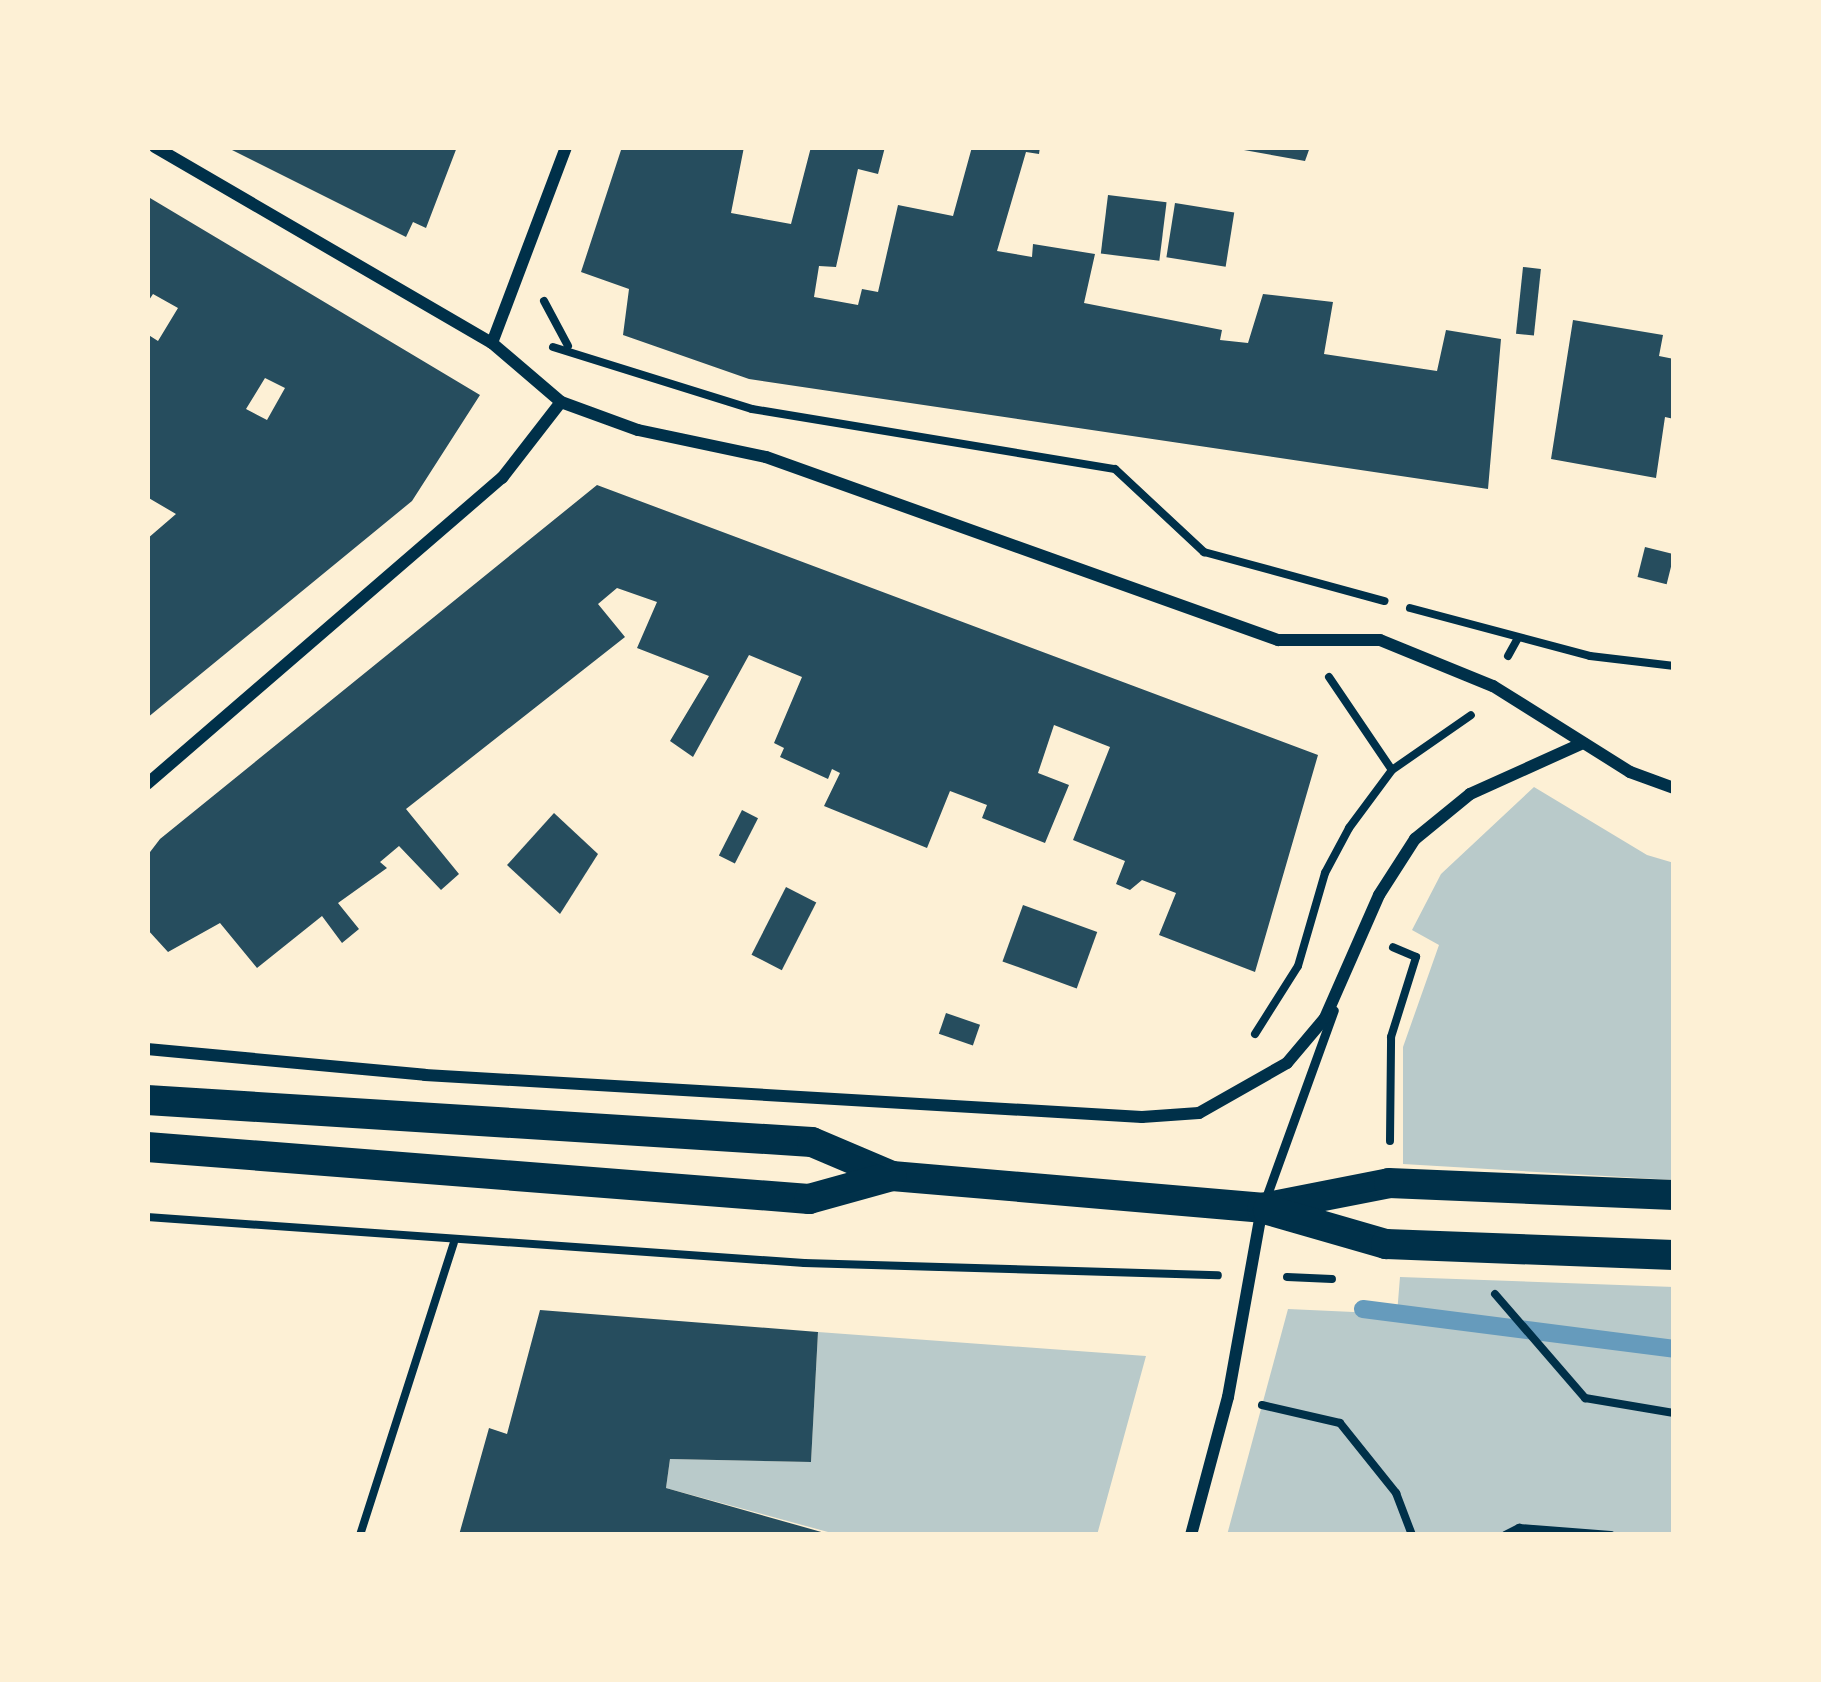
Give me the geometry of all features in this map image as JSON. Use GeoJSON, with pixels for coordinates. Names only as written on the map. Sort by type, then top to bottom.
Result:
{"type":"FeatureCollection","features":[{"type":"Feature","properties":{"kind":"main road"},"geometry":{"type":"LineString","coordinates":[[147,1100],[812,1142],[892,1176],[1262,1208],[1386,1244],[1674,1256]]}},
{"type":"Feature","properties":{"kind":"main road"},"geometry":{"type":"LineString","coordinates":[[147,1147],[809,1199],[892,1176]]}},
{"type":"Feature","properties":{"kind":"main road"},"geometry":{"type":"LineString","coordinates":[[1262,1208],[1389,1183],[1674,1195]]}},
{"type":"Feature","properties":{"kind":"street"},"geometry":{"type":"LineString","coordinates":[[154,147],[492,344],[561,402],[675,440],[766,457],[1278,640],[1380,640],[1493,686],[1583,743],[1674,788]]}},
{"type":"Feature","properties":{"kind":"street"},"geometry":{"type":"LineString","coordinates":[[492,344],[566,147]]}},
{"type":"Feature","properties":{"kind":"street"},"geometry":{"type":"LineString","coordinates":[[147,784],[502,478],[561,402]]}},
{"type":"Feature","properties":{"kind":"street"},"geometry":{"type":"LineString","coordinates":[[147,1049],[424,1075],[1142,1117],[1199,1113],[1244,1094],[1287,1064],[1347,975],[1361,934],[1415,839],[1471,794],[1583,743]]}},
{"type":"Feature","properties":{"kind":"street"},"geometry":{"type":"LineString","coordinates":[[1191,1535],[1228,1397],[1262,1208]]}},
{"type":"Feature","properties":{"kind":"lane"},"geometry":{"type":"LineString","coordinates":[[1262,1208],[1347,975]]}},
{"type":"Feature","properties":{"kind":"path"},"geometry":{"type":"LineString","coordinates":[[492,344],[569,347],[752,409],[1114,469],[1204,552],[1518,638],[1674,666]]}},
{"type":"Feature","properties":{"kind":"path"},"geometry":{"type":"LineString","coordinates":[[1242,1045],[1285,994],[1349,828],[1392,770],[1463,725],[1493,686],[1518,638]]}},
{"type":"Feature","properties":{"kind":"path"},"geometry":{"type":"LineString","coordinates":[[1315,912],[1416,957],[1391,1037],[1389,1183]]}},
{"type":"Feature","properties":{"kind":"path"},"geometry":{"type":"LineString","coordinates":[[147,1217],[454,1243],[1250,1276]]}},
{"type":"Feature","properties":{"kind":"path"},"geometry":{"type":"LineString","coordinates":[[360,1535],[454,1243]]}},
{"type":"Feature","properties":{"kind":"path"},"geometry":{"type":"LineString","coordinates":[[1507,1306],[1585,1398],[1674,1413]]}},
{"type":"Feature","properties":{"kind":"path"},"geometry":{"type":"LineString","coordinates":[[1228,1397],[1340,1423],[1396,1493],[1412,1535]]}},
{"type":"Feature","properties":{"kind":"path"},"geometry":{"type":"LineString","coordinates":[[1504,1535],[1519,1528],[1611,1535]]}},
{"type":"Feature","properties":{"kind":"shaded area"},"geometry":{"type":"Polygon","coordinates":[[[1534,787],[1647,855],[1674,863],[1674,1180],[1403,1164],[1403,1047],[1439,945],[1412,930],[1441,874],[1534,787]]]}},
{"type":"Feature","properties":{"kind":"shaded area"},"geometry":{"type":"Polygon","coordinates":[[[1400,1277],[1674,1287],[1674,1535],[1227,1535],[1288,1309],[1397,1314],[1400,1277]]]}},
{"type":"Feature","properties":{"kind":"shaded area"},"geometry":{"type":"Polygon","coordinates":[[[818,1332],[1146,1356],[1097,1535],[828,1532],[666,1488],[670,1459],[811,1462],[818,1332]]]}},
{"type":"Feature","properties":{"kind":"building"},"geometry":{"type":"Polygon","coordinates":[[[226,147],[457,147],[426,228],[413,222],[406,237],[226,147]]]}},
{"type":"Feature","properties":{"kind":"building"},"geometry":{"type":"Polygon","coordinates":[[[622,147],[744,147],[731,213],[791,224],[811,147],[885,147],[878,174],[858,169],[836,267],[819,266],[814,297],[858,305],[862,289],[878,292],[898,205],[953,216],[972,147],[1040,147],[1039,154],[1026,152],[997,251],[1032,257],[1033,244],[1095,254],[1084,303],[1222,330],[1220,340],[1248,343],[1263,294],[1333,302],[1324,354],[1437,371],[1446,330],[1501,339],[1488,489],[749,379],[623,335],[629,289],[581,272],[622,147]]]}},
{"type":"Feature","properties":{"kind":"building"},"geometry":{"type":"Polygon","coordinates":[[[1227,147],[1310,147],[1305,161],[1227,147]]]}},
{"type":"Feature","properties":{"kind":"building"},"geometry":{"type":"Polygon","coordinates":[[[1108,195],[1167,202],[1159,261],[1101,254],[1108,195]]]}},
{"type":"Feature","properties":{"kind":"building"},"geometry":{"type":"Polygon","coordinates":[[[150,198],[480,395],[412,501],[147,718],[147,539],[176,514],[147,497],[147,334],[158,341],[178,308],[153,294],[147,303],[150,198]],[[265,378],[246,409],[267,420],[285,388],[265,378]]]}},
{"type":"Feature","properties":{"kind":"building"},"geometry":{"type":"Polygon","coordinates":[[[1175,203],[1234,212],[1226,267],[1166,257],[1175,203]]]}},
{"type":"Feature","properties":{"kind":"building"},"geometry":{"type":"Polygon","coordinates":[[[1523,267],[1541,269],[1534,336],[1516,334],[1523,267]]]}},
{"type":"Feature","properties":{"kind":"building"},"geometry":{"type":"Polygon","coordinates":[[[1573,320],[1663,335],[1659,356],[1674,359],[1674,419],[1665,417],[1656,478],[1551,459],[1573,320]]]}},
{"type":"Feature","properties":{"kind":"building"},"geometry":{"type":"Polygon","coordinates":[[[597,485],[1318,755],[1255,972],[1159,935],[1176,893],[1142,880],[1130,890],[1116,884],[1125,861],[1073,840],[1110,747],[1054,725],[1038,773],[1069,785],[1045,843],[982,818],[987,805],[950,791],[927,848],[824,806],[840,773],[832,769],[828,779],[780,757],[784,748],[774,743],[802,677],[749,655],[693,757],[670,741],[709,676],[637,648],[657,602],[617,588],[598,604],[625,637],[406,809],[459,874],[441,890],[399,846],[380,862],[387,868],[338,903],[359,929],[342,943],[322,916],[257,968],[220,923],[168,952],[147,929],[147,856],[160,839],[597,485]]]}},
{"type":"Feature","properties":{"kind":"building"},"geometry":{"type":"Polygon","coordinates":[[[1645,547],[1674,554],[1667,584],[1638,577],[1645,547]]]}},
{"type":"Feature","properties":{"kind":"building"},"geometry":{"type":"Polygon","coordinates":[[[742,810],[758,818],[735,864],[719,855],[742,810]]]}},
{"type":"Feature","properties":{"kind":"building"},"geometry":{"type":"Polygon","coordinates":[[[554,813],[598,854],[560,914],[507,865],[554,813]]]}},
{"type":"Feature","properties":{"kind":"building"},"geometry":{"type":"Polygon","coordinates":[[[786,887],[816,902],[782,970],[751,955],[786,887]]]}},
{"type":"Feature","properties":{"kind":"building"},"geometry":{"type":"Polygon","coordinates":[[[1023,905],[1097,932],[1077,988],[1002,961],[1023,905]]]}},
{"type":"Feature","properties":{"kind":"building"},"geometry":{"type":"Polygon","coordinates":[[[946,1013],[980,1025],[973,1046],[939,1034],[946,1013]]]}},
{"type":"Feature","properties":{"kind":"building"},"geometry":{"type":"Polygon","coordinates":[[[540,1310],[818,1332],[811,1462],[670,1459],[666,1488],[832,1535],[459,1535],[489,1428],[507,1434],[540,1310]]]}},
{"type":"Feature","properties":{"kind":"waterway"},"geometry":{"type":"LineString","coordinates":[[1363,1309],[1674,1349]]}}]}
